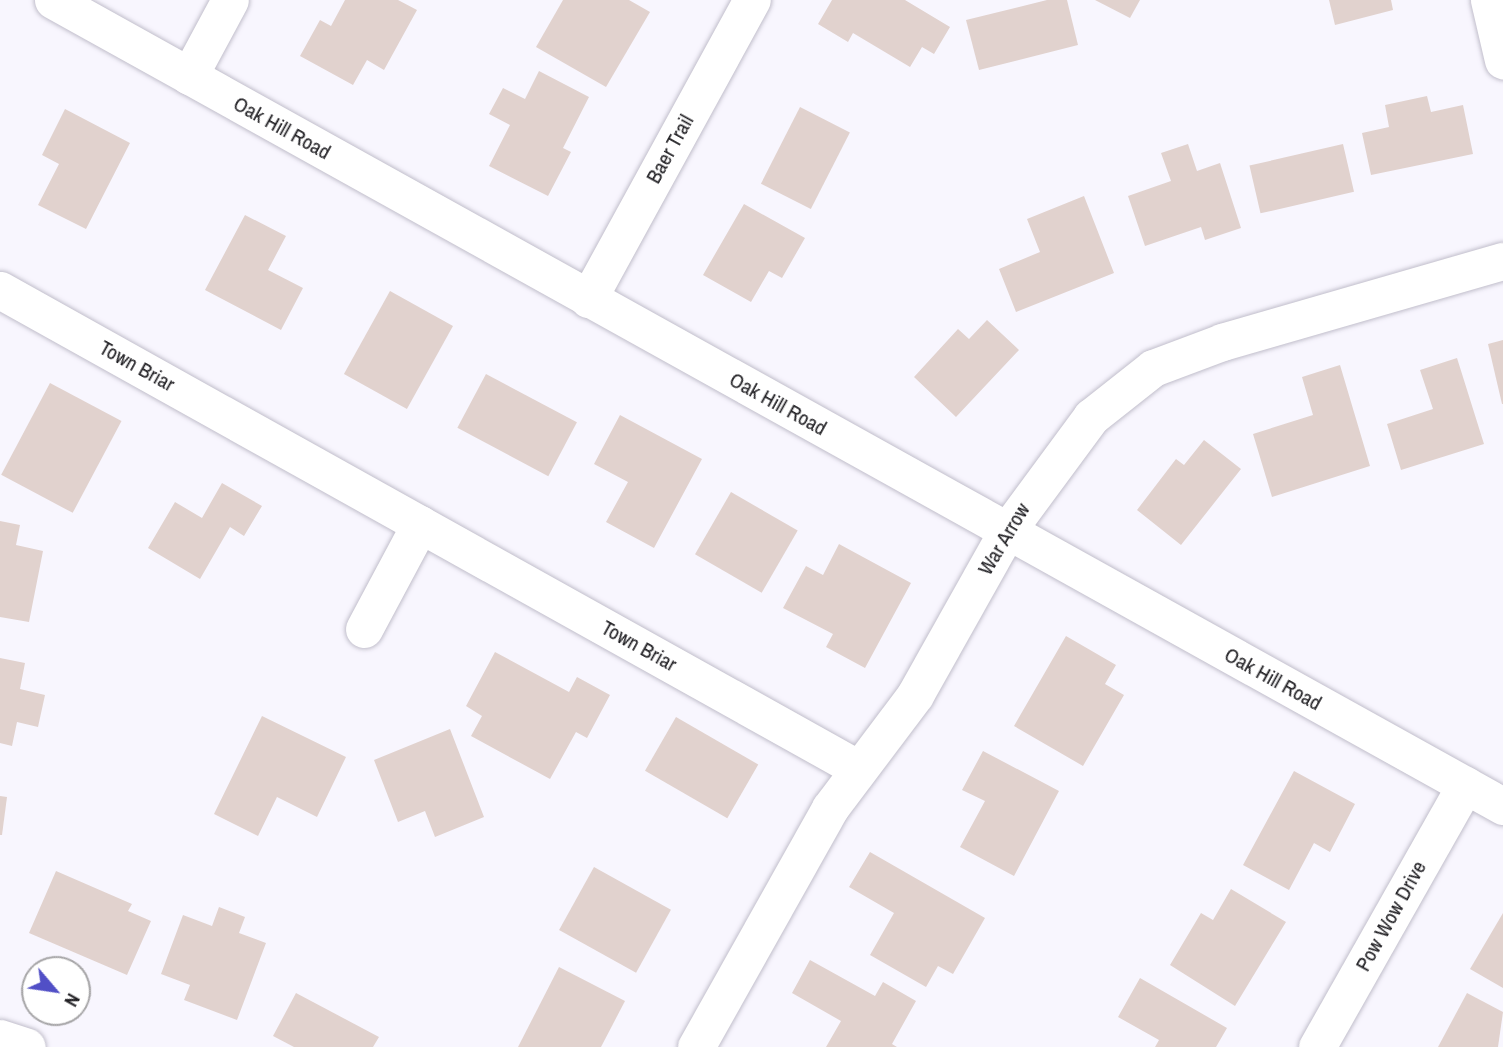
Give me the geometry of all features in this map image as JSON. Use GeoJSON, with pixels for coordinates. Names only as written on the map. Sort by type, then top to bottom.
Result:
{"type":"FeatureCollection","features":[{"type":"Feature","properties":{"kind":"street","name":"Oak Hill Road"},"geometry":{"type":"LineString","coordinates":[[53,0],[1503,806]]}},
{"type":"Feature","properties":{"kind":"street"},"geometry":{"type":"LineString","coordinates":[[188,76],[230,0]]}},
{"type":"Feature","properties":{"kind":"street","name":"Baer Trail"},"geometry":{"type":"LineString","coordinates":[[588,299],[752,0]]}},
{"type":"Feature","properties":{"kind":"street"},"geometry":{"type":"LineString","coordinates":[[1489,0],[1503,60]]}},
{"type":"Feature","properties":{"kind":"street","name":"War Arrow"},"geometry":{"type":"LineString","coordinates":[[696,1047],[857,768],[915,695],[1007,531],[1073,437],[1115,394],[1153,368],[1222,342],[1503,261]]}},
{"type":"Feature","properties":{"kind":"street","name":"Town Briar"},"geometry":{"type":"LineString","coordinates":[[0,290],[857,768]]}},
{"type":"Feature","properties":{"kind":"street"},"geometry":{"type":"LineString","coordinates":[[364,629],[420,524]]}},
{"type":"Feature","properties":{"kind":"street","name":"Pow Wow Drive"},"geometry":{"type":"LineString","coordinates":[[1317,1047],[1465,785]]}},
{"type":"Feature","properties":{"kind":"street"},"geometry":{"type":"LineString","coordinates":[[0,1038],[27,1047]]}},
{"type":"Feature","properties":{"kind":"building"},"geometry":{"type":"Polygon","coordinates":[[[345,0],[398,0],[417,10],[384,70],[367,60],[353,85],[300,56],[320,20],[331,26],[345,0]]]}},
{"type":"Feature","properties":{"kind":"building"},"geometry":{"type":"Polygon","coordinates":[[[563,0],[629,0],[650,12],[606,87],[536,47],[563,0]]]}},
{"type":"Feature","properties":{"kind":"building"},"geometry":{"type":"Polygon","coordinates":[[[832,0],[905,0],[950,27],[934,54],[922,47],[910,67],[853,33],[848,42],[818,24],[832,0]]]}},
{"type":"Feature","properties":{"kind":"building"},"geometry":{"type":"Polygon","coordinates":[[[1047,0],[1067,0],[1078,45],[979,70],[966,20],[1047,0]]]}},
{"type":"Feature","properties":{"kind":"building"},"geometry":{"type":"Polygon","coordinates":[[[1095,0],[1140,0],[1130,18],[1095,0]]]}},
{"type":"Feature","properties":{"kind":"building"},"geometry":{"type":"Polygon","coordinates":[[[1329,0],[1391,0],[1393,10],[1335,25],[1329,0]]]}},
{"type":"Feature","properties":{"kind":"building"},"geometry":{"type":"Polygon","coordinates":[[[539,71],[589,97],[563,148],[571,152],[548,196],[489,166],[510,125],[489,114],[503,88],[525,99],[539,71]]]}},
{"type":"Feature","properties":{"kind":"building"},"geometry":{"type":"Polygon","coordinates":[[[1427,96],[1431,112],[1463,105],[1473,154],[1371,175],[1362,133],[1389,127],[1385,105],[1427,96]]]}},
{"type":"Feature","properties":{"kind":"building"},"geometry":{"type":"Polygon","coordinates":[[[800,107],[850,132],[811,209],[761,184],[800,107]]]}},
{"type":"Feature","properties":{"kind":"building"},"geometry":{"type":"Polygon","coordinates":[[[65,109],[130,143],[86,229],[38,205],[59,164],[42,155],[65,109]]]}},
{"type":"Feature","properties":{"kind":"building"},"geometry":{"type":"Polygon","coordinates":[[[1188,144],[1197,171],[1220,163],[1241,228],[1205,240],[1201,227],[1145,246],[1128,196],[1171,181],[1161,153],[1188,144]]]}},
{"type":"Feature","properties":{"kind":"building"},"geometry":{"type":"Polygon","coordinates":[[[1343,144],[1354,192],[1260,213],[1249,166],[1343,144]]]}},
{"type":"Feature","properties":{"kind":"building"},"geometry":{"type":"Polygon","coordinates":[[[1084,196],[1114,273],[1016,312],[999,269],[1040,252],[1027,219],[1084,196]]]}},
{"type":"Feature","properties":{"kind":"building"},"geometry":{"type":"Polygon","coordinates":[[[744,204],[805,238],[782,278],[769,271],[751,302],[703,275],[744,204]]]}},
{"type":"Feature","properties":{"kind":"building"},"geometry":{"type":"Polygon","coordinates":[[[245,215],[286,236],[268,270],[303,288],[281,330],[205,290],[245,215]]]}},
{"type":"Feature","properties":{"kind":"building"},"geometry":{"type":"Polygon","coordinates":[[[390,291],[453,326],[407,409],[344,374],[390,291]]]}},
{"type":"Feature","properties":{"kind":"building"},"geometry":{"type":"Polygon","coordinates":[[[987,320],[1019,350],[956,417],[914,377],[958,329],[969,339],[987,320]]]}},
{"type":"Feature","properties":{"kind":"building"},"geometry":{"type":"Polygon","coordinates":[[[1503,340],[1503,404],[1502,404],[1488,344],[1503,340]]]}},
{"type":"Feature","properties":{"kind":"building"},"geometry":{"type":"Polygon","coordinates":[[[1457,358],[1484,444],[1401,470],[1387,424],[1433,409],[1420,370],[1457,358]]]}},
{"type":"Feature","properties":{"kind":"building"},"geometry":{"type":"Polygon","coordinates":[[[1340,365],[1370,466],[1272,497],[1253,434],[1313,415],[1302,377],[1340,365]]]}},
{"type":"Feature","properties":{"kind":"building"},"geometry":{"type":"Polygon","coordinates":[[[486,374],[577,422],[548,476],[457,428],[486,374]]]}},
{"type":"Feature","properties":{"kind":"building"},"geometry":{"type":"Polygon","coordinates":[[[50,383],[122,421],[73,513],[1,475],[50,383]]]}},
{"type":"Feature","properties":{"kind":"building"},"geometry":{"type":"Polygon","coordinates":[[[620,415],[702,459],[654,548],[606,522],[628,482],[594,464],[620,415]]]}},
{"type":"Feature","properties":{"kind":"building"},"geometry":{"type":"Polygon","coordinates":[[[1204,440],[1241,469],[1181,545],[1137,510],[1176,459],[1184,465],[1204,440]]]}},
{"type":"Feature","properties":{"kind":"building"},"geometry":{"type":"Polygon","coordinates":[[[222,483],[262,506],[244,536],[230,527],[200,579],[148,548],[175,502],[202,518],[222,483]]]}},
{"type":"Feature","properties":{"kind":"building"},"geometry":{"type":"Polygon","coordinates":[[[731,492],[798,530],[762,593],[695,554],[731,492]]]}},
{"type":"Feature","properties":{"kind":"building"},"geometry":{"type":"Polygon","coordinates":[[[0,521],[20,525],[16,545],[43,551],[29,622],[0,617],[0,521]]]}},
{"type":"Feature","properties":{"kind":"building"},"geometry":{"type":"Polygon","coordinates":[[[839,544],[911,583],[865,668],[826,647],[833,634],[783,608],[806,566],[823,575],[839,544]]]}},
{"type":"Feature","properties":{"kind":"building"},"geometry":{"type":"Polygon","coordinates":[[[1066,636],[1116,665],[1105,684],[1124,695],[1083,766],[1014,726],[1066,636]]]}},
{"type":"Feature","properties":{"kind":"building"},"geometry":{"type":"Polygon","coordinates":[[[495,652],[569,692],[577,677],[610,695],[587,738],[576,732],[550,779],[471,736],[482,716],[466,706],[495,652]]]}},
{"type":"Feature","properties":{"kind":"building"},"geometry":{"type":"Polygon","coordinates":[[[0,658],[25,663],[20,689],[45,695],[38,727],[17,722],[12,746],[0,743],[0,658]]]}},
{"type":"Feature","properties":{"kind":"building"},"geometry":{"type":"Polygon","coordinates":[[[262,716],[346,757],[317,817],[277,797],[258,836],[214,814],[262,716]]]}},
{"type":"Feature","properties":{"kind":"building"},"geometry":{"type":"Polygon","coordinates":[[[676,717],[758,764],[727,818],[645,771],[676,717]]]}},
{"type":"Feature","properties":{"kind":"building"},"geometry":{"type":"Polygon","coordinates":[[[450,729],[484,817],[435,837],[425,811],[398,822],[374,760],[450,729]]]}},
{"type":"Feature","properties":{"kind":"building"},"geometry":{"type":"Polygon","coordinates":[[[983,751],[1059,791],[1014,876],[960,847],[985,801],[962,790],[983,751]]]}},
{"type":"Feature","properties":{"kind":"building"},"geometry":{"type":"Polygon","coordinates":[[[1294,771],[1355,804],[1330,852],[1314,843],[1289,890],[1243,865],[1294,771]]]}},
{"type":"Feature","properties":{"kind":"building"},"geometry":{"type":"Polygon","coordinates":[[[0,796],[7,797],[2,835],[0,835],[0,796]]]}},
{"type":"Feature","properties":{"kind":"building"},"geometry":{"type":"Polygon","coordinates":[[[870,852],[985,918],[953,974],[938,966],[926,987],[870,955],[894,913],[849,887],[870,852]]]}},
{"type":"Feature","properties":{"kind":"building"},"geometry":{"type":"Polygon","coordinates":[[[594,867],[671,910],[636,973],[559,930],[594,867]]]}},
{"type":"Feature","properties":{"kind":"building"},"geometry":{"type":"Polygon","coordinates":[[[56,871],[132,904],[128,911],[151,921],[127,975],[91,960],[91,956],[83,956],[29,933],[56,871]]]}},
{"type":"Feature","properties":{"kind":"building"},"geometry":{"type":"Polygon","coordinates":[[[1231,889],[1286,922],[1235,1006],[1170,965],[1201,913],[1213,920],[1231,889]]]}},
{"type":"Feature","properties":{"kind":"building"},"geometry":{"type":"Polygon","coordinates":[[[219,907],[245,917],[239,933],[266,943],[237,1020],[184,1000],[190,985],[161,974],[183,915],[212,926],[219,907]]]}},
{"type":"Feature","properties":{"kind":"building"},"geometry":{"type":"Polygon","coordinates":[[[1503,913],[1503,988],[1470,969],[1503,913]]]}},
{"type":"Feature","properties":{"kind":"building"},"geometry":{"type":"Polygon","coordinates":[[[810,960],[875,996],[883,982],[916,1001],[892,1044],[897,1047],[826,1047],[841,1021],[792,993],[810,960]]]}},
{"type":"Feature","properties":{"kind":"building"},"geometry":{"type":"Polygon","coordinates":[[[559,967],[625,1001],[601,1047],[518,1047],[559,967]]]}},
{"type":"Feature","properties":{"kind":"building"},"geometry":{"type":"Polygon","coordinates":[[[1140,978],[1227,1028],[1216,1047],[1155,1047],[1159,1040],[1118,1017],[1140,978]]]}},
{"type":"Feature","properties":{"kind":"building"},"geometry":{"type":"Polygon","coordinates":[[[296,993],[379,1037],[373,1047],[294,1047],[273,1036],[296,993]]]}},
{"type":"Feature","properties":{"kind":"building"},"geometry":{"type":"Polygon","coordinates":[[[1467,993],[1503,1012],[1498,1047],[1438,1047],[1467,993]]]}}]}
